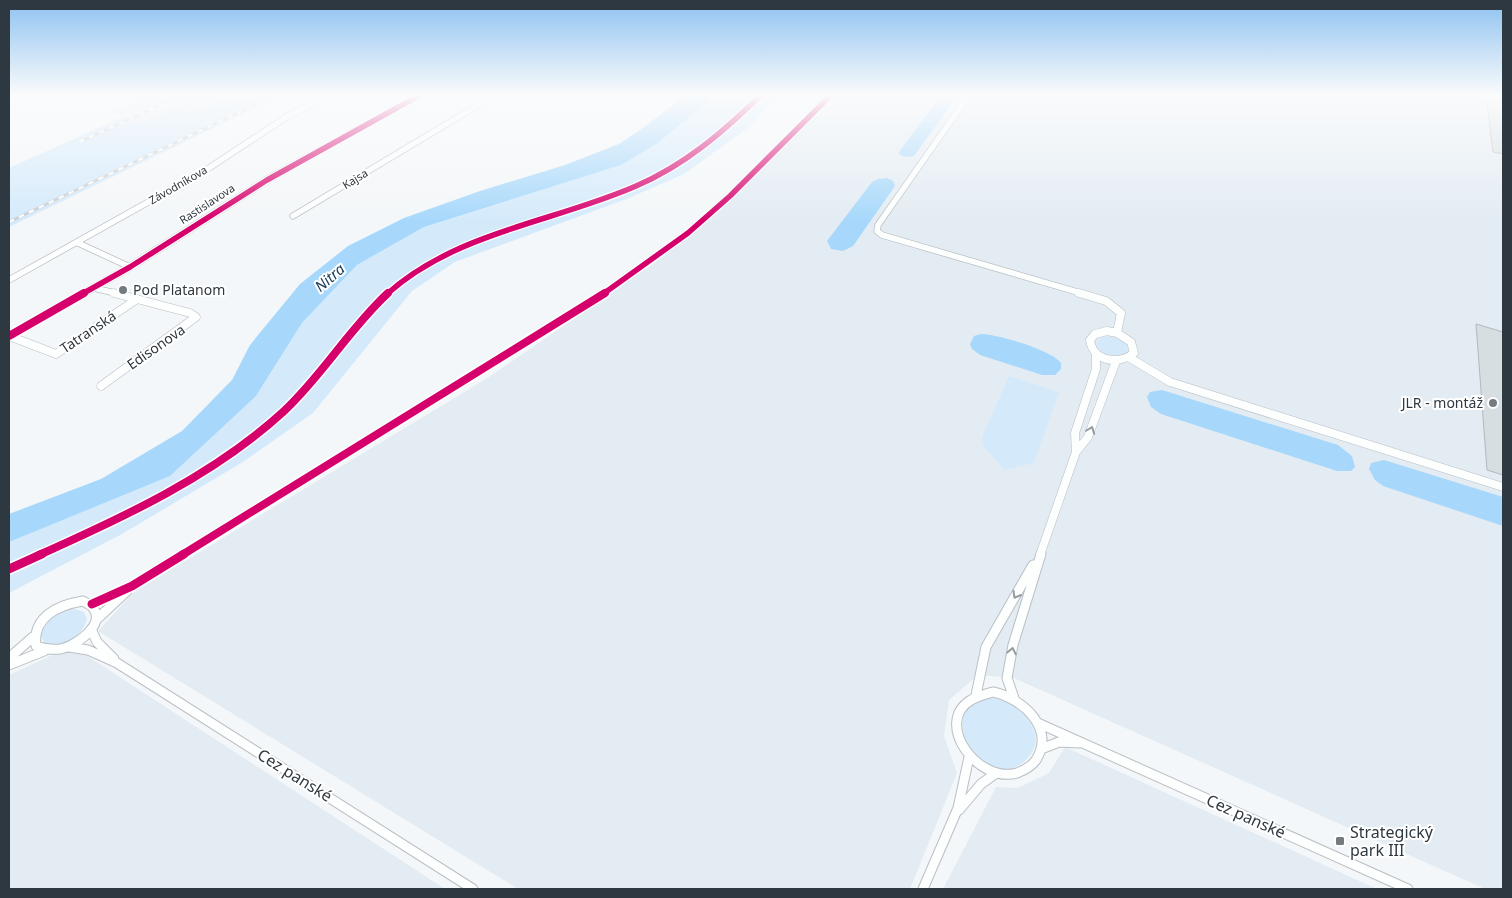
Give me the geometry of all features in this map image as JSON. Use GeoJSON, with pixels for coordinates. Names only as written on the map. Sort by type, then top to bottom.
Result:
{"type":"FeatureCollection","features":[{"type":"Feature","properties":{"kind":"street","name":"Závodníkova"},"geometry":{"type":"LineString","coordinates":[[9,280],[209,168],[256,137]]}},
{"type":"Feature","properties":{"kind":"street","name":"Rastislavova"},"geometry":{"type":"LineString","coordinates":[[9,336],[130,267],[260,184],[345,137]]}},
{"type":"Feature","properties":{"kind":"street","name":"Kajsa"},"geometry":{"type":"LineString","coordinates":[[293,216],[425,137]]}},
{"type":"Feature","properties":{"kind":"street"},"geometry":{"type":"LineString","coordinates":[[132,586],[96,620],[91,629],[69,647],[56,651],[44,650],[36,646],[34,637],[37,626],[45,616],[57,607],[76,601],[92,604],[132,586],[593,302],[688,233],[730,196],[789,137]]}},
{"type":"Feature","properties":{"kind":"street"},"geometry":{"type":"LineString","coordinates":[[940,137],[878,225],[877,231],[882,235],[1106,301],[1115,306],[1120,314],[1117,333]]}},
{"type":"Feature","properties":{"kind":"street"},"geometry":{"type":"LineString","coordinates":[[78,243],[130,267]]}},
{"type":"Feature","properties":{"kind":"street","name":"Edisonova"},"geometry":{"type":"LineString","coordinates":[[94,288],[190,312],[196,317],[101,386]]}},
{"type":"Feature","properties":{"kind":"street","name":"Tatranská"},"geometry":{"type":"LineString","coordinates":[[9,336],[56,354],[137,299]]}},
{"type":"Feature","properties":{"kind":"street"},"geometry":{"type":"LineString","coordinates":[[1098,332],[1117,333],[1125,337],[1134,348],[1134,353],[1130,358],[1116,361],[1096,354],[1090,347],[1089,341],[1092,335],[1098,332]]}},
{"type":"Feature","properties":{"kind":"street"},"geometry":{"type":"LineString","coordinates":[[1076,452],[1075,433],[1096,369],[1096,354]]}},
{"type":"Feature","properties":{"kind":"street"},"geometry":{"type":"LineString","coordinates":[[1130,358],[1170,382],[1503,486]]}},
{"type":"Feature","properties":{"kind":"street"},"geometry":{"type":"LineString","coordinates":[[1014,698],[1006,678],[1013,645],[1041,553],[1076,452],[1088,437],[1116,361]]}},
{"type":"Feature","properties":{"kind":"street"},"geometry":{"type":"LineString","coordinates":[[976,695],[986,647],[1041,553]]}},
{"type":"Feature","properties":{"kind":"street"},"geometry":{"type":"LineString","coordinates":[[92,604],[97,611],[96,620]]}},
{"type":"Feature","properties":{"kind":"street","name":"Cez panské"},"geometry":{"type":"LineString","coordinates":[[91,629],[97,642],[117,662]]}},
{"type":"Feature","properties":{"kind":"street"},"geometry":{"type":"LineString","coordinates":[[9,658],[34,637]]}},
{"type":"Feature","properties":{"kind":"street","name":"Cez panské"},"geometry":{"type":"LineString","coordinates":[[69,647],[88,650],[117,662],[473,889]]}},
{"type":"Feature","properties":{"kind":"street"},"geometry":{"type":"LineString","coordinates":[[9,665],[44,650]]}},
{"type":"Feature","properties":{"kind":"street"},"geometry":{"type":"LineString","coordinates":[[1014,698],[992,692],[976,695],[961,708],[957,718],[956,731],[960,745],[969,757],[980,767],[995,774],[1011,775],[1025,771],[1036,762],[1041,749],[1041,734],[1038,723]]}},
{"type":"Feature","properties":{"kind":"street","name":"Cez panské"},"geometry":{"type":"LineString","coordinates":[[1014,698],[1024,705],[1038,723],[1408,889]]}},
{"type":"Feature","properties":{"kind":"street","name":"Cez panské"},"geometry":{"type":"LineString","coordinates":[[1041,749],[1059,742],[1083,743]]}},
{"type":"Feature","properties":{"kind":"street"},"geometry":{"type":"LineString","coordinates":[[923,889],[956,813],[968,776],[969,757]]}},
{"type":"Feature","properties":{"kind":"street"},"geometry":{"type":"LineString","coordinates":[[956,813],[981,784],[995,774]]}},
{"type":"Feature","properties":{"kind":"shaded area"},"geometry":{"type":"Polygon","coordinates":[[[79,137],[195,137],[9,227],[9,168],[79,137]]]}},
{"type":"Feature","properties":{"kind":"shaded area"},"geometry":{"type":"Polygon","coordinates":[[[665,137],[735,137],[684,174],[629,198],[455,262],[412,291],[313,413],[243,462],[122,534],[9,593],[9,542],[87,509],[256,396],[302,323],[357,265],[424,227],[621,165],[665,137]]]}},
{"type":"Feature","properties":{"kind":"shaded area"},"geometry":{"type":"Polygon","coordinates":[[[794,137],[1503,137],[1503,889],[1485,889],[1014,678],[978,675],[949,700],[944,736],[957,773],[910,889],[518,889],[98,631],[134,592],[489,377],[659,260],[732,198],[794,137]]]}},
{"type":"Feature","properties":{"kind":"shaded area"},"geometry":{"type":"Polygon","coordinates":[[[1102,336],[1115,337],[1126,343],[1128,352],[1114,357],[1101,352],[1096,343],[1102,336]]]}},
{"type":"Feature","properties":{"kind":"shaded area"},"geometry":{"type":"Polygon","coordinates":[[[1009,376],[1059,392],[1034,463],[1004,470],[983,445],[982,437],[1009,376]]]}},
{"type":"Feature","properties":{"kind":"shaded area"},"geometry":{"type":"Polygon","coordinates":[[[75,609],[84,612],[87,618],[77,636],[58,646],[45,644],[41,637],[49,621],[58,614],[75,609]]]}},
{"type":"Feature","properties":{"kind":"shaded area"},"geometry":{"type":"Polygon","coordinates":[[[72,646],[445,889],[9,889],[9,675],[72,646]]]}},
{"type":"Feature","properties":{"kind":"shaded area"},"geometry":{"type":"Polygon","coordinates":[[[992,698],[1012,705],[1029,721],[1034,730],[1036,740],[1033,750],[1026,760],[1011,769],[995,768],[980,759],[969,747],[963,732],[964,717],[973,705],[992,698]]]}},
{"type":"Feature","properties":{"kind":"shaded area"},"geometry":{"type":"Polygon","coordinates":[[[1065,747],[1377,889],[943,889],[996,787],[1018,788],[1049,773],[1065,747]]]}},
{"type":"Feature","properties":{"kind":"water","name":"Nitra"},"geometry":{"type":"Polygon","coordinates":[[[630,137],[665,137],[621,165],[424,227],[357,265],[302,323],[256,396],[170,476],[9,542],[9,514],[101,479],[182,431],[232,380],[250,345],[300,284],[348,246],[404,218],[480,191],[565,165],[619,144],[630,137]]]}},
{"type":"Feature","properties":{"kind":"water"},"geometry":{"type":"Polygon","coordinates":[[[910,137],[928,137],[914,156],[906,157],[900,155],[899,152],[910,137]]]}},
{"type":"Feature","properties":{"kind":"water"},"geometry":{"type":"Polygon","coordinates":[[[887,178],[893,181],[895,186],[853,246],[843,251],[831,249],[827,241],[872,182],[887,178]]]}},
{"type":"Feature","properties":{"kind":"water"},"geometry":{"type":"Polygon","coordinates":[[[981,334],[1011,340],[1036,348],[1056,358],[1061,363],[1061,369],[1055,375],[1042,375],[980,355],[972,349],[970,344],[974,336],[981,334]]]}},
{"type":"Feature","properties":{"kind":"water"},"geometry":{"type":"Polygon","coordinates":[[[1162,390],[1338,445],[1352,456],[1355,467],[1351,471],[1337,471],[1161,414],[1151,407],[1147,397],[1150,392],[1162,390]]]}},
{"type":"Feature","properties":{"kind":"water"},"geometry":{"type":"Polygon","coordinates":[[[1384,460],[1503,497],[1503,526],[1383,486],[1375,480],[1369,469],[1371,463],[1384,460]]]}},
{"type":"Feature","properties":{"kind":"building"},"geometry":{"type":"Polygon","coordinates":[[[1491,137],[1503,137],[1503,154],[1493,152],[1491,137]]]}},
{"type":"Feature","properties":{"kind":"building","name":"JLR - montáž"},"geometry":{"type":"Polygon","coordinates":[[[1476,324],[1503,332],[1503,475],[1487,470],[1476,324]]]}},
{"type":"Feature","properties":{"kind":"railway"},"geometry":{"type":"LineString","coordinates":[[79,142],[90,137]]}},
{"type":"Feature","properties":{"kind":"railway"},"geometry":{"type":"LineString","coordinates":[[9,222],[187,137]]}},
{"type":"Feature","properties":{"kind":"cycle path"},"geometry":{"type":"LineString","coordinates":[[9,336],[130,267],[267,180],[345,137]]}},
{"type":"Feature","properties":{"kind":"cycle path"},"geometry":{"type":"LineString","coordinates":[[9,569],[152,501],[220,461],[252,438],[300,395],[379,302],[397,285],[417,271],[446,255],[477,242],[604,199],[636,186],[666,172],[692,156],[715,137]]}},
{"type":"Feature","properties":{"kind":"cycle path"},"geometry":{"type":"LineString","coordinates":[[92,604],[132,586],[593,302],[688,233],[730,196],[789,137]]}},
{"type":"Feature","properties":{"kind":"place","name":"Pod Platanom"},"geometry":{"type":"Point","coordinates":[123,290]}},
{"type":"Feature","properties":{"kind":"place","name":"JLR - montáž"},"geometry":{"type":"Point","coordinates":[1493,403]}},
{"type":"Feature","properties":{"kind":"place","name":"Strategický park III"},"geometry":{"type":"Point","coordinates":[1340,841]}}]}
